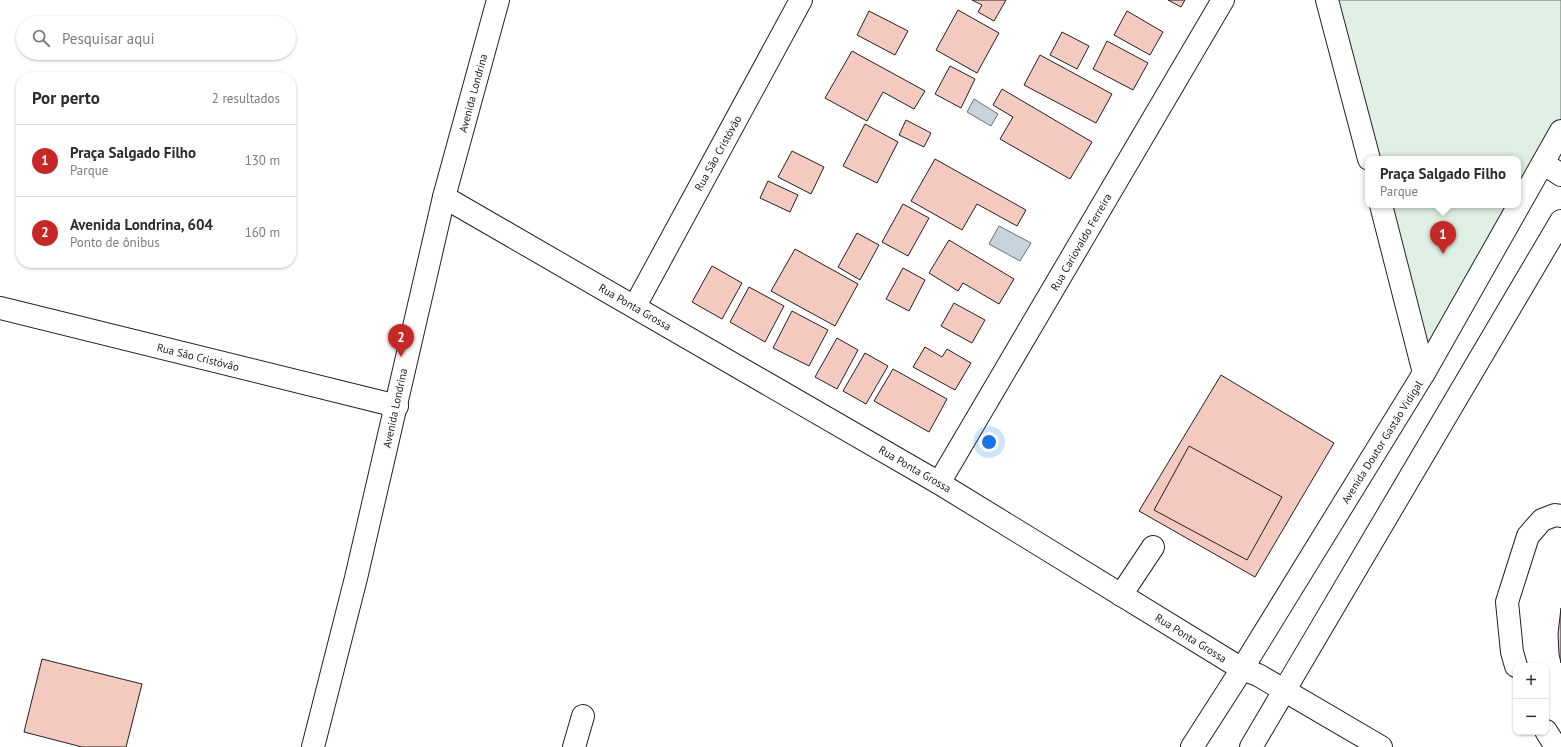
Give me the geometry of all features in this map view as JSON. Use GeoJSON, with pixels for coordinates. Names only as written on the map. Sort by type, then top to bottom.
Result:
{"type":"FeatureCollection","features":[{"type":"Feature","properties":{"kind":"street","name":"Avenida Londrina"},"geometry":{"type":"LineString","coordinates":[[313,747],[356,578],[397,406],[407,354],[444,197],[498,0]]}},
{"type":"Feature","properties":{"kind":"street","name":"Rua São Cristóvão"},"geometry":{"type":"LineString","coordinates":[[634,306],[801,0]]}},
{"type":"Feature","properties":{"kind":"street","name":"Rua Cariovaldo Ferreira"},"geometry":{"type":"LineString","coordinates":[[939,484],[1223,0]]}},
{"type":"Feature","properties":{"kind":"street"},"geometry":{"type":"LineString","coordinates":[[1327,0],[1367,156]]}},
{"type":"Feature","properties":{"kind":"street","name":"Avenida Doutor Gastão Vidigal"},"geometry":{"type":"LineString","coordinates":[[1521,202],[1561,131]]}},
{"type":"Feature","properties":{"kind":"street"},"geometry":{"type":"LineString","coordinates":[[1543,163],[1561,175]]}},
{"type":"Feature","properties":{"kind":"street","name":"Rua Ponta Grossa"},"geometry":{"type":"LineString","coordinates":[[444,197],[939,484],[1242,669],[1258,675],[1382,747]]}},
{"type":"Feature","properties":{"kind":"street"},"geometry":{"type":"LineString","coordinates":[[1382,208],[1424,373]]}},
{"type":"Feature","properties":{"kind":"street","name":"Avenida Doutor Gastão Vidigal"},"geometry":{"type":"LineString","coordinates":[[1192,747],[1242,669],[1424,373],[1518,208]]}},
{"type":"Feature","properties":{"kind":"street"},"geometry":{"type":"LineString","coordinates":[[1251,747],[1561,221]]}},
{"type":"Feature","properties":{"kind":"street","name":"Rua São Cristóvão"},"geometry":{"type":"LineString","coordinates":[[0,308],[397,406]]}},
{"type":"Feature","properties":{"kind":"street"},"geometry":{"type":"LineString","coordinates":[[1515,663],[1512,652],[1506,602],[1528,536],[1542,520],[1555,515],[1561,516]]}},
{"type":"Feature","properties":{"kind":"street"},"geometry":{"type":"LineString","coordinates":[[1121,595],[1153,547]]}},
{"type":"Feature","properties":{"kind":"street"},"geometry":{"type":"LineString","coordinates":[[574,747],[583,716]]}},
{"type":"Feature","properties":{"kind":"street"},"geometry":{"type":"LineString","coordinates":[[1548,735],[1556,747]]}},
{"type":"Feature","properties":{"kind":"green space"},"geometry":{"type":"Polygon","coordinates":[[[1327,0],[1561,0],[1561,135],[1521,204],[1521,156],[1368,156],[1327,0]]]}},
{"type":"Feature","properties":{"kind":"green space"},"geometry":{"type":"Polygon","coordinates":[[[1382,208],[1519,208],[1424,373],[1382,208]]]}},
{"type":"Feature","properties":{"kind":"shaded area"},"geometry":{"type":"Polygon","coordinates":[[[974,99],[998,114],[991,126],[967,112],[974,99]]]}},
{"type":"Feature","properties":{"kind":"shaded area"},"geometry":{"type":"Polygon","coordinates":[[[999,226],[1031,243],[1020,261],[989,244],[999,226]]]}},
{"type":"Feature","properties":{"kind":"building"},"geometry":{"type":"Polygon","coordinates":[[[972,0],[1006,0],[994,21],[978,12],[982,5],[972,0]]]}},
{"type":"Feature","properties":{"kind":"building"},"geometry":{"type":"Polygon","coordinates":[[[1168,0],[1185,0],[1181,7],[1168,0]]]}},
{"type":"Feature","properties":{"kind":"building"},"geometry":{"type":"Polygon","coordinates":[[[958,10],[999,33],[977,73],[936,50],[958,10]]]}},
{"type":"Feature","properties":{"kind":"building"},"geometry":{"type":"Polygon","coordinates":[[[869,11],[908,31],[895,55],[857,35],[869,11]]]}},
{"type":"Feature","properties":{"kind":"building"},"geometry":{"type":"Polygon","coordinates":[[[1127,11],[1163,32],[1150,55],[1114,35],[1127,11]]]}},
{"type":"Feature","properties":{"kind":"building"},"geometry":{"type":"Polygon","coordinates":[[[1062,32],[1089,46],[1077,69],[1050,55],[1062,32]]]}},
{"type":"Feature","properties":{"kind":"building"},"geometry":{"type":"Polygon","coordinates":[[[1107,41],[1148,63],[1133,90],[1093,69],[1107,41]]]}},
{"type":"Feature","properties":{"kind":"building"},"geometry":{"type":"Polygon","coordinates":[[[852,51],[925,91],[914,109],[883,92],[867,121],[825,98],[852,51]]]}},
{"type":"Feature","properties":{"kind":"building"},"geometry":{"type":"Polygon","coordinates":[[[1040,55],[1112,94],[1096,123],[1024,85],[1040,55]]]}},
{"type":"Feature","properties":{"kind":"building"},"geometry":{"type":"Polygon","coordinates":[[[950,66],[975,79],[961,108],[935,94],[950,66]]]}},
{"type":"Feature","properties":{"kind":"building"},"geometry":{"type":"Polygon","coordinates":[[[1002,89],[1092,142],[1070,179],[1000,139],[1013,117],[993,105],[1002,89]]]}},
{"type":"Feature","properties":{"kind":"building"},"geometry":{"type":"Polygon","coordinates":[[[906,120],[931,133],[924,147],[899,135],[906,120]]]}},
{"type":"Feature","properties":{"kind":"building"},"geometry":{"type":"Polygon","coordinates":[[[865,124],[898,142],[877,183],[843,166],[865,124]]]}},
{"type":"Feature","properties":{"kind":"building"},"geometry":{"type":"Polygon","coordinates":[[[792,151],[824,167],[811,194],[778,177],[792,151]]]}},
{"type":"Feature","properties":{"kind":"building"},"geometry":{"type":"Polygon","coordinates":[[[935,159],[1026,210],[1017,226],[977,204],[962,230],[911,201],[935,159]]]}},
{"type":"Feature","properties":{"kind":"building"},"geometry":{"type":"Polygon","coordinates":[[[768,181],[798,195],[790,212],[760,198],[768,181]]]}},
{"type":"Feature","properties":{"kind":"building"},"geometry":{"type":"Polygon","coordinates":[[[903,204],[929,218],[908,256],[882,242],[903,204]]]}},
{"type":"Feature","properties":{"kind":"building"},"geometry":{"type":"Polygon","coordinates":[[[857,233],[879,245],[860,280],[838,267],[857,233]]]}},
{"type":"Feature","properties":{"kind":"building"},"geometry":{"type":"Polygon","coordinates":[[[949,240],[1014,279],[999,304],[963,283],[958,291],[929,273],[949,240]]]}},
{"type":"Feature","properties":{"kind":"building"},"geometry":{"type":"Polygon","coordinates":[[[795,249],[858,284],[835,326],[771,291],[795,249]]]}},
{"type":"Feature","properties":{"kind":"building"},"geometry":{"type":"Polygon","coordinates":[[[712,266],[742,283],[722,319],[692,302],[712,266]]]}},
{"type":"Feature","properties":{"kind":"building"},"geometry":{"type":"Polygon","coordinates":[[[903,268],[925,280],[909,311],[886,299],[903,268]]]}},
{"type":"Feature","properties":{"kind":"building"},"geometry":{"type":"Polygon","coordinates":[[[749,287],[784,306],[765,342],[730,322],[749,287]]]}},
{"type":"Feature","properties":{"kind":"building"},"geometry":{"type":"Polygon","coordinates":[[[954,303],[985,320],[972,343],[941,326],[954,303]]]}},
{"type":"Feature","properties":{"kind":"building"},"geometry":{"type":"Polygon","coordinates":[[[792,311],[828,330],[809,366],[773,348],[792,311]]]}},
{"type":"Feature","properties":{"kind":"building"},"geometry":{"type":"Polygon","coordinates":[[[837,338],[858,350],[837,389],[815,377],[837,338]]]}},
{"type":"Feature","properties":{"kind":"building"},"geometry":{"type":"Polygon","coordinates":[[[925,347],[942,357],[947,349],[971,363],[955,390],[913,367],[925,347]]]}},
{"type":"Feature","properties":{"kind":"building"},"geometry":{"type":"Polygon","coordinates":[[[865,353],[888,366],[866,404],[843,391],[865,353]]]}},
{"type":"Feature","properties":{"kind":"building"},"geometry":{"type":"Polygon","coordinates":[[[893,369],[947,399],[929,432],[874,401],[893,369]]]}},
{"type":"Feature","properties":{"kind":"building"},"geometry":{"type":"Polygon","coordinates":[[[1221,375],[1334,443],[1255,577],[1139,511],[1221,375]]]}},
{"type":"Feature","properties":{"kind":"building"},"geometry":{"type":"Polygon","coordinates":[[[1189,446],[1282,497],[1247,560],[1154,510],[1189,446]]]}},
{"type":"Feature","properties":{"kind":"building"},"geometry":{"type":"Polygon","coordinates":[[[1561,608],[1561,663],[1558,634],[1561,608]]]}},
{"type":"Feature","properties":{"kind":"building"},"geometry":{"type":"Polygon","coordinates":[[[42,659],[142,684],[126,747],[82,747],[24,732],[42,659]]]}},
{"type":"Feature","properties":{"kind":"place","name":"Praça Salgado Filho"},"geometry":{"type":"Point","coordinates":[1443,254]}},
{"type":"Feature","properties":{"kind":"place","name":"Avenida Londrina, 604"},"geometry":{"type":"Point","coordinates":[401,357]}}]}
